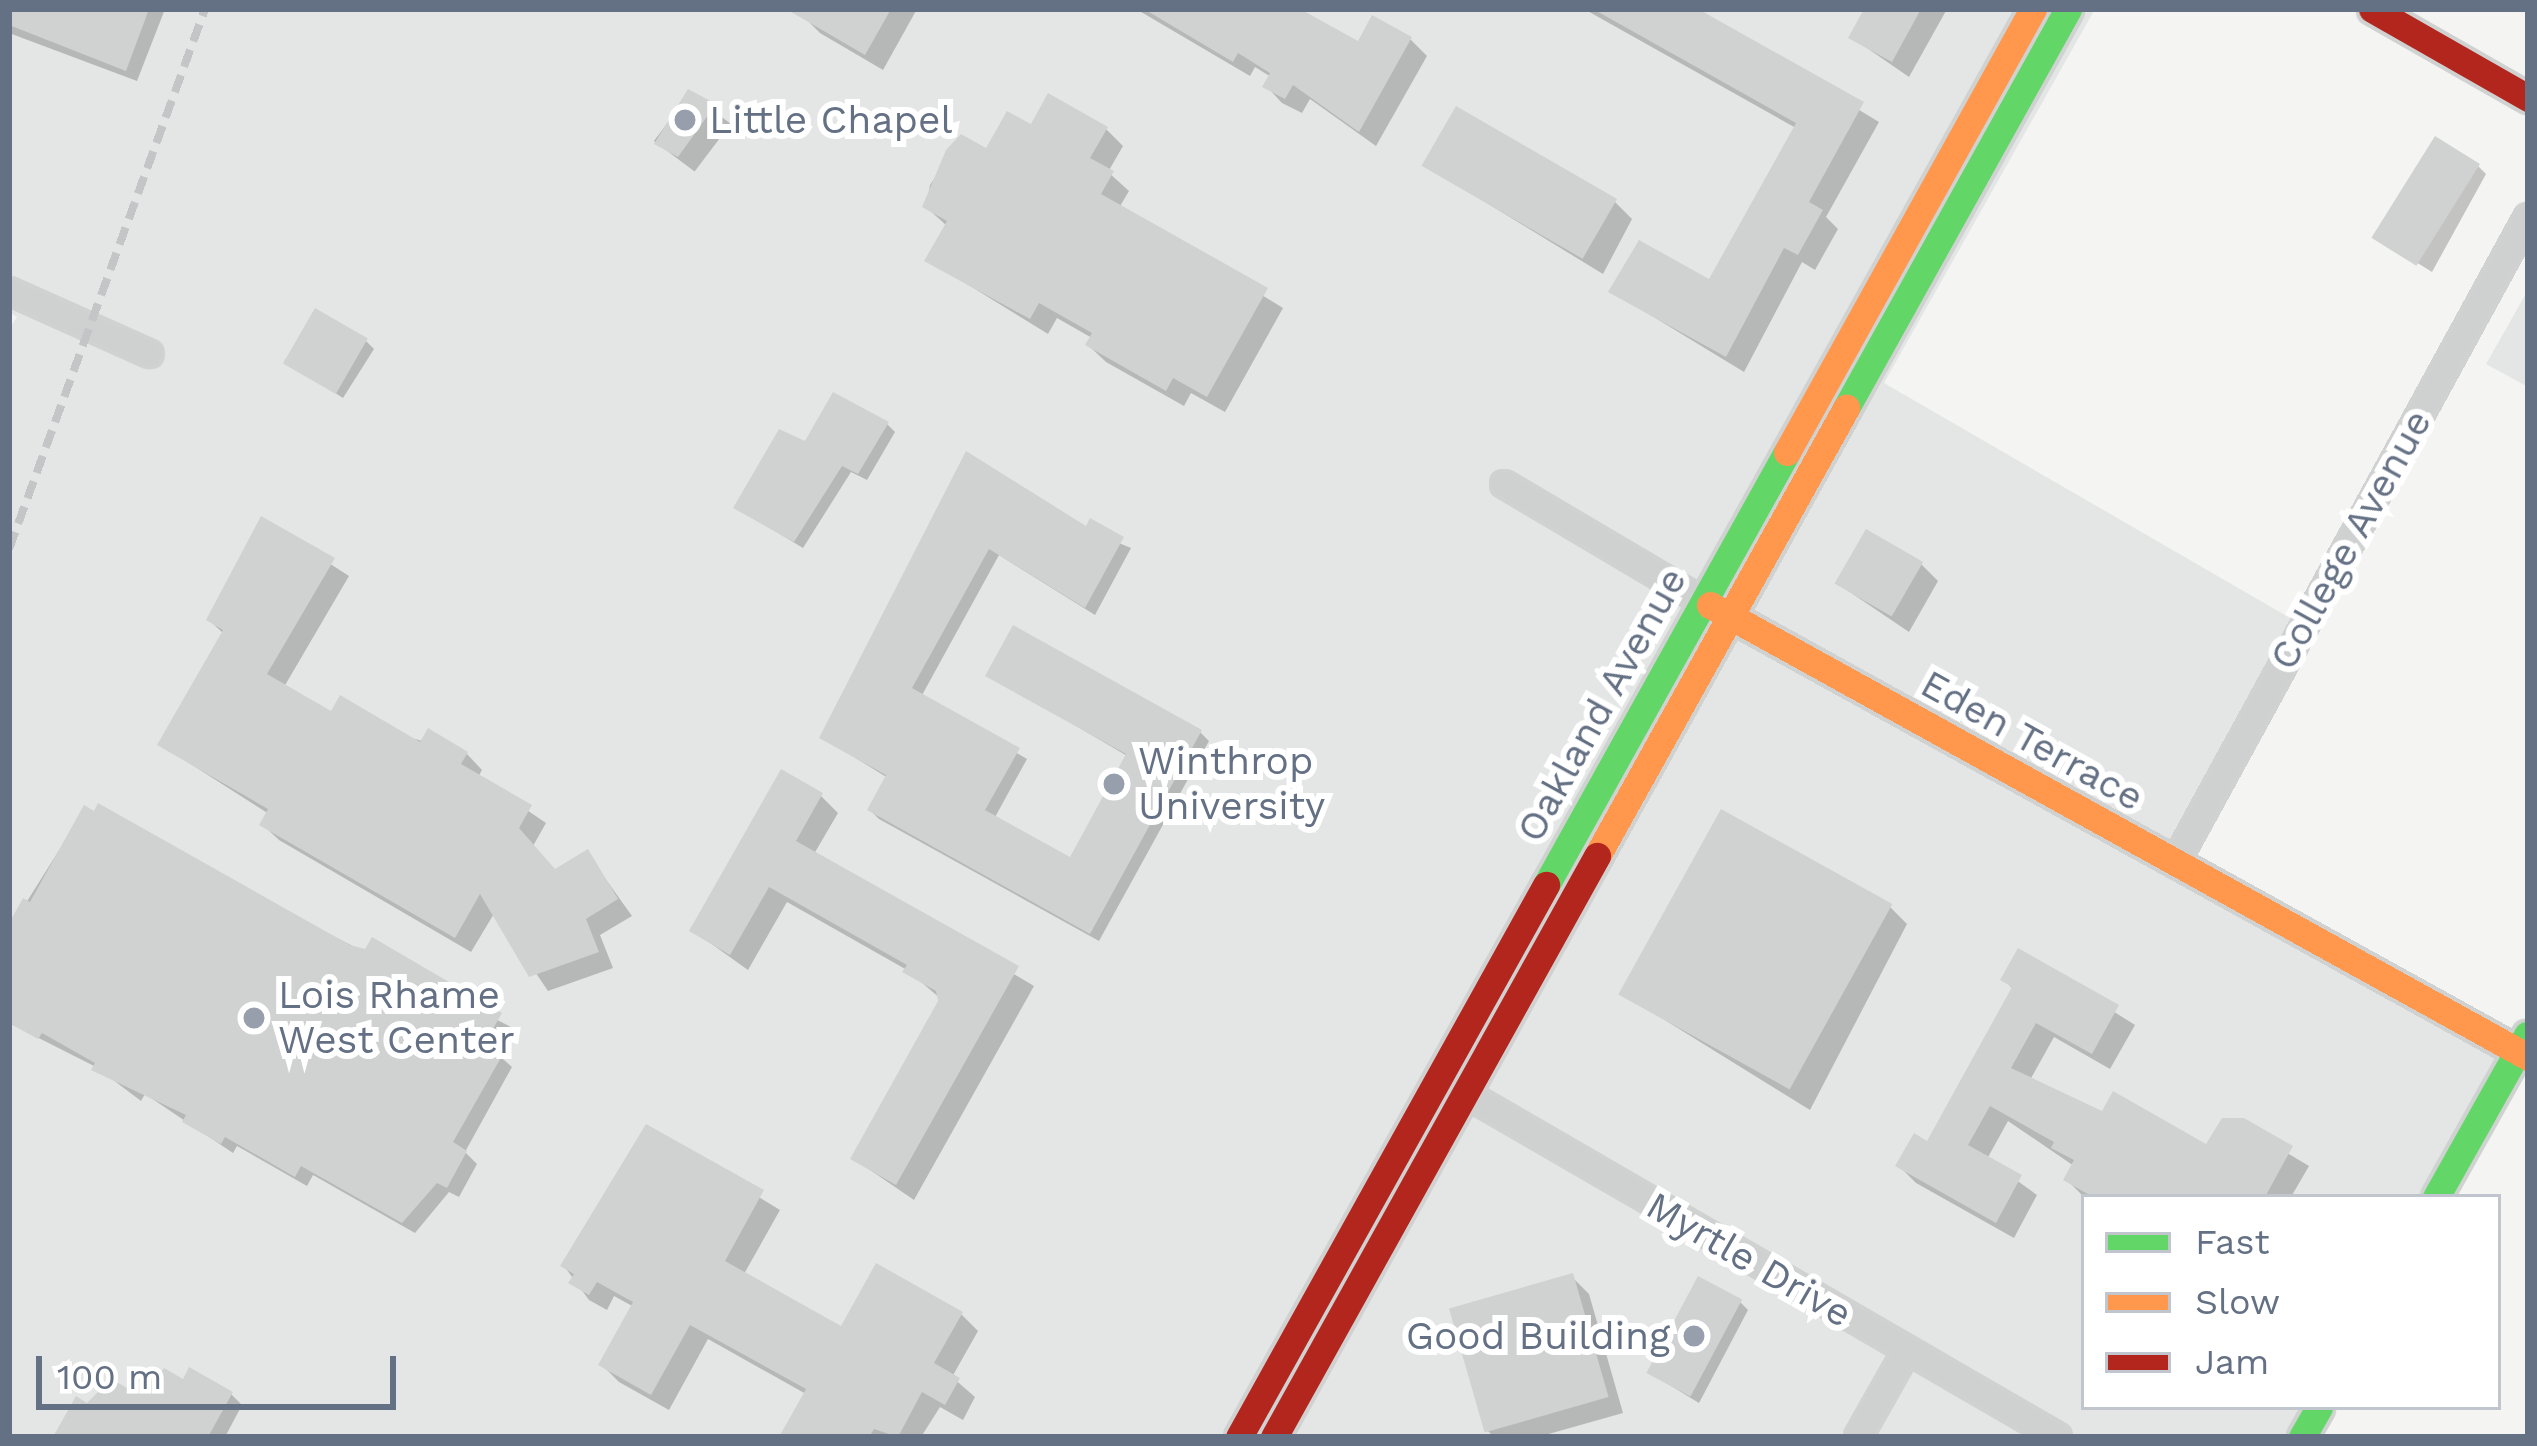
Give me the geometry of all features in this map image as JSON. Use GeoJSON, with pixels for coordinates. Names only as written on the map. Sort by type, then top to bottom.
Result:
{"type":"FeatureCollection","features":[{"type":"Feature","properties":{"kind":"main road","name":"Oakland Avenue"},"geometry":{"type":"LineString","coordinates":[[1239,1437],[2033,9]]}},
{"type":"Feature","properties":{"kind":"main road","name":"Oakland Avenue"},"geometry":{"type":"LineString","coordinates":[[1274,1437],[2068,9]]}},
{"type":"Feature","properties":{"kind":"main road"},"geometry":{"type":"LineString","coordinates":[[2372,9],[2528,98]]}},
{"type":"Feature","properties":{"kind":"main road","name":"Eden Terrace"},"geometry":{"type":"LineString","coordinates":[[1702,601],[2175,863],[2525,1047]]}},
{"type":"Feature","properties":{"kind":"main road"},"geometry":{"type":"LineString","coordinates":[[2439,1194],[2525,1047]]}},
{"type":"Feature","properties":{"kind":"main road"},"geometry":{"type":"LineString","coordinates":[[2302,1437],[2317,1410]]}},
{"type":"Feature","properties":{"kind":"street","name":"College Avenue"},"geometry":{"type":"LineString","coordinates":[[2175,863],[2528,217]]}},
{"type":"Feature","properties":{"kind":"street"},"geometry":{"type":"LineString","coordinates":[[9,291],[150,354]]}},
{"type":"Feature","properties":{"kind":"street","name":"Eden Terrace"},"geometry":{"type":"LineString","coordinates":[[1504,484],[1702,601]]}},
{"type":"Feature","properties":{"kind":"street","name":"Myrtle Drive"},"geometry":{"type":"LineString","coordinates":[[1442,1079],[2058,1437]]}},
{"type":"Feature","properties":{"kind":"street"},"geometry":{"type":"LineString","coordinates":[[1858,1437],[1906,1352]]}},
{"type":"Feature","properties":{"kind":"shaded area","name":"Winthrop University"},"geometry":{"type":"Polygon","coordinates":[[[9,9],[2095,9],[1884,383],[2304,626],[2176,863],[2518,1051],[2435,1194],[2081,1194],[2081,1410],[2316,1410],[2301,1437],[9,1437],[9,329],[17,317],[9,312],[9,9]]]}},
{"type":"Feature","properties":{"kind":"shaded area"},"geometry":{"type":"Polygon","coordinates":[[[2528,290],[2528,387],[2486,364],[2528,290]]]}},
{"type":"Feature","properties":{"kind":"building"},"geometry":{"type":"Polygon","coordinates":[[[9,9],[149,9],[126,71],[9,25],[9,9]]]}},
{"type":"Feature","properties":{"kind":"building"},"geometry":{"type":"Polygon","coordinates":[[[786,9],[891,9],[865,55],[786,9]]]}},
{"type":"Feature","properties":{"kind":"building"},"geometry":{"type":"Polygon","coordinates":[[[1144,9],[1300,9],[1358,41],[1372,15],[1412,37],[1359,132],[1293,85],[1285,99],[1262,87],[1270,73],[1238,53],[1233,62],[1144,9]]]}},
{"type":"Feature","properties":{"kind":"building"},"geometry":{"type":"Polygon","coordinates":[[[1593,9],[1698,9],[1864,102],[1809,202],[1823,210],[1798,255],[1784,248],[1726,357],[1608,292],[1639,240],[1709,279],[1796,123],[1593,9]]]}},
{"type":"Feature","properties":{"kind":"building"},"geometry":{"type":"Polygon","coordinates":[[[1864,9],[1921,9],[1892,62],[1848,38],[1864,9]]]}},
{"type":"Feature","properties":{"kind":"building"},"geometry":{"type":"Polygon","coordinates":[[[688,89],[716,104],[678,157],[654,144],[688,89]]]}},
{"type":"Feature","properties":{"kind":"building"},"geometry":{"type":"Polygon","coordinates":[[[1048,93],[1108,127],[1090,158],[1114,171],[1101,194],[1268,288],[1207,397],[1173,378],[1166,391],[1085,345],[1092,333],[1039,303],[1030,319],[924,261],[947,221],[922,207],[946,150],[961,134],[986,148],[1007,111],[1031,124],[1048,93]]]}},
{"type":"Feature","properties":{"kind":"building"},"geometry":{"type":"Polygon","coordinates":[[[1456,106],[1617,199],[1583,259],[1422,166],[1456,106]]]}},
{"type":"Feature","properties":{"kind":"building"},"geometry":{"type":"Polygon","coordinates":[[[2435,136],[2480,164],[2416,266],[2371,238],[2435,136]]]}},
{"type":"Feature","properties":{"kind":"building"},"geometry":{"type":"Polygon","coordinates":[[[315,308],[368,338],[336,394],[283,363],[315,308]]]}},
{"type":"Feature","properties":{"kind":"building"},"geometry":{"type":"Polygon","coordinates":[[[833,392],[889,422],[858,474],[842,466],[794,542],[733,508],[779,429],[805,441],[833,392]]]}},
{"type":"Feature","properties":{"kind":"building"},"geometry":{"type":"Polygon","coordinates":[[[966,451],[1086,526],[1090,518],[1124,537],[1085,608],[989,549],[912,688],[1020,748],[985,810],[1070,857],[1126,754],[985,676],[1013,625],[1202,730],[1090,934],[867,810],[886,775],[819,738],[966,451]]]}},
{"type":"Feature","properties":{"kind":"building"},"geometry":{"type":"Polygon","coordinates":[[[261,516],[335,558],[267,674],[331,711],[340,695],[420,742],[428,728],[468,752],[461,764],[532,805],[519,828],[555,869],[588,849],[618,899],[586,919],[599,952],[529,977],[480,894],[455,938],[259,825],[268,809],[157,745],[223,630],[206,620],[261,516]]]}},
{"type":"Feature","properties":{"kind":"building"},"geometry":{"type":"Polygon","coordinates":[[[1866,529],[1923,562],[1892,617],[1834,584],[1866,529]]]}},
{"type":"Feature","properties":{"kind":"building"},"geometry":{"type":"Polygon","coordinates":[[[781,769],[823,793],[796,841],[1019,966],[896,1185],[850,1159],[938,1001],[936,991],[902,972],[907,965],[769,887],[730,955],[689,931],[781,769]]]}},
{"type":"Feature","properties":{"kind":"building","name":"Lois Rhame West Center"},"geometry":{"type":"Polygon","coordinates":[[[98,803],[350,945],[365,949],[372,937],[502,1013],[485,1043],[503,1054],[453,1142],[467,1151],[447,1188],[437,1183],[402,1223],[301,1166],[295,1177],[225,1137],[221,1144],[182,1122],[186,1115],[91,1070],[95,1063],[42,1033],[38,1039],[9,1023],[9,923],[23,898],[30,902],[84,805],[94,811],[98,803]]]}},
{"type":"Feature","properties":{"kind":"building"},"geometry":{"type":"Polygon","coordinates":[[[1721,809],[1892,904],[1790,1089],[1618,994],[1721,809]]]}},
{"type":"Feature","properties":{"kind":"building"},"geometry":{"type":"Polygon","coordinates":[[[2018,948],[2119,1005],[2092,1054],[2036,1023],[2011,1068],[2102,1111],[2113,1091],[2206,1144],[2222,1118],[2244,1118],[2293,1146],[2267,1194],[2088,1194],[2063,1180],[2074,1160],[2051,1148],[2054,1142],[1990,1106],[1968,1145],[2022,1175],[1996,1223],[1895,1166],[1914,1133],[1927,1141],[2012,987],[2000,980],[2018,948]]]}},
{"type":"Feature","properties":{"kind":"building"},"geometry":{"type":"Polygon","coordinates":[[[646,1124],[764,1190],[725,1261],[841,1326],[876,1263],[963,1312],[934,1363],[960,1378],[945,1405],[922,1392],[898,1437],[874,1429],[869,1437],[779,1437],[806,1389],[690,1325],[651,1395],[598,1365],[633,1302],[597,1282],[589,1295],[568,1283],[574,1274],[560,1266],[646,1124]]]}},
{"type":"Feature","properties":{"kind":"building"},"geometry":{"type":"Polygon","coordinates":[[[1573,1273],[1609,1397],[1485,1433],[1449,1309],[1573,1273]]]}},
{"type":"Feature","properties":{"kind":"building","name":"Good Building"},"geometry":{"type":"Polygon","coordinates":[[[1698,1276],[1742,1299],[1691,1397],[1646,1373],[1698,1276]]]}},
{"type":"Feature","properties":{"kind":"building"},"geometry":{"type":"Polygon","coordinates":[[[189,1367],[233,1392],[208,1437],[53,1437],[76,1396],[87,1403],[111,1379],[129,1389],[138,1373],[155,1383],[164,1368],[183,1379],[189,1367]]]}},
{"type":"Feature","properties":{"kind":"railway"},"geometry":{"type":"LineString","coordinates":[[9,549],[205,9]]}},
{"type":"Feature","properties":{"kind":"traffic: fast"},"geometry":{"type":"LineString","coordinates":[[1846,408],[2068,9]]}},
{"type":"Feature","properties":{"kind":"traffic: fast"},"geometry":{"type":"LineString","coordinates":[[1546,885],[1787,452]]}},
{"type":"Feature","properties":{"kind":"traffic: fast"},"geometry":{"type":"LineString","coordinates":[[2438,1194],[2527,1035]]}},
{"type":"Feature","properties":{"kind":"traffic: fast"},"geometry":{"type":"LineString","coordinates":[[2302,1437],[2317,1410]]}},
{"type":"Feature","properties":{"kind":"traffic: slow"},"geometry":{"type":"LineString","coordinates":[[1787,452],[2033,9]]}},
{"type":"Feature","properties":{"kind":"traffic: slow"},"geometry":{"type":"LineString","coordinates":[[1597,856],[1846,408]]}},
{"type":"Feature","properties":{"kind":"traffic: slow"},"geometry":{"type":"LineString","coordinates":[[1710,605],[2528,1057]]}},
{"type":"Feature","properties":{"kind":"traffic: jam"},"geometry":{"type":"LineString","coordinates":[[2372,9],[2528,98]]}},
{"type":"Feature","properties":{"kind":"traffic: jam"},"geometry":{"type":"LineString","coordinates":[[1274,1437],[1597,856]]}},
{"type":"Feature","properties":{"kind":"traffic: jam"},"geometry":{"type":"LineString","coordinates":[[1239,1437],[1546,885]]}},
{"type":"Feature","properties":{"kind":"place","name":"Little Chapel"},"geometry":{"type":"Point","coordinates":[685,120]}},
{"type":"Feature","properties":{"kind":"place","name":"Winthrop University"},"geometry":{"type":"Point","coordinates":[1114,784]}},
{"type":"Feature","properties":{"kind":"place","name":"Lois Rhame West Center"},"geometry":{"type":"Point","coordinates":[254,1018]}},
{"type":"Feature","properties":{"kind":"place","name":"Good Building"},"geometry":{"type":"Point","coordinates":[1694,1336]}}]}
